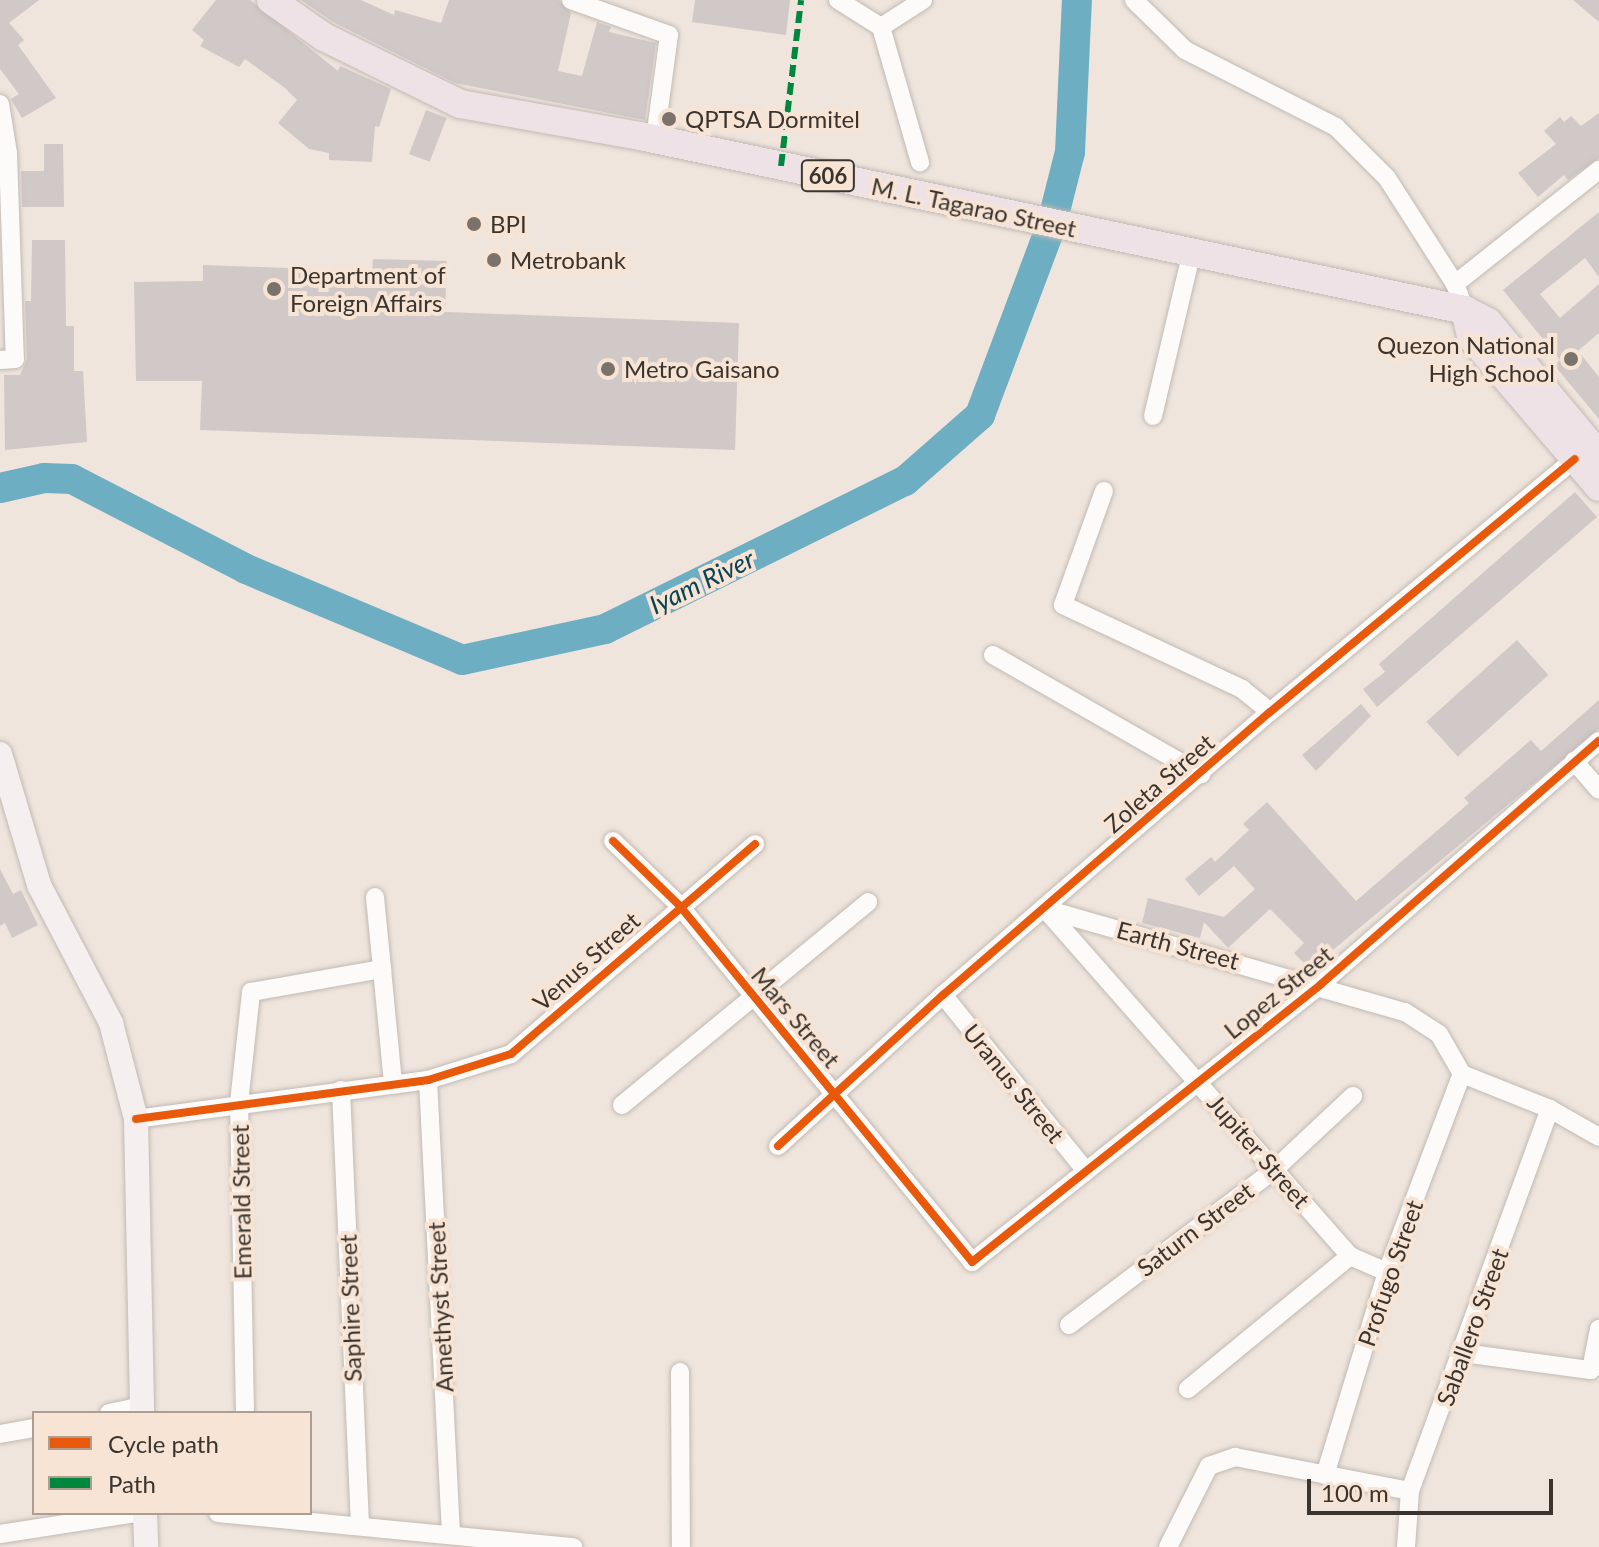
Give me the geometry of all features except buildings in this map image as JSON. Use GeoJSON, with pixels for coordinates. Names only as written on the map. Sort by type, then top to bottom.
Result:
{"type":"FeatureCollection","features":[{"type":"Feature","properties":{"kind":"main road","name":"M. L. Tagarao Street"},"geometry":{"type":"LineString","coordinates":[[271,0],[324,37],[460,104],[655,139],[1117,237],[1460,297]]}},
{"type":"Feature","properties":{"kind":"main road"},"geometry":{"type":"LineString","coordinates":[[1460,297],[1471,337],[1587,457],[1599,487]]}},
{"type":"Feature","properties":{"kind":"main road"},"geometry":{"type":"LineString","coordinates":[[0,754],[39,885],[111,1023],[136,1119],[142,1410]]}},
{"type":"Feature","properties":{"kind":"main road"},"geometry":{"type":"LineString","coordinates":[[145,1515],[146,1547]]}},
{"type":"Feature","properties":{"kind":"street"},"geometry":{"type":"LineString","coordinates":[[571,0],[669,35],[655,139]]}},
{"type":"Feature","properties":{"kind":"street"},"geometry":{"type":"LineString","coordinates":[[838,0],[881,27],[920,162]]}},
{"type":"Feature","properties":{"kind":"street"},"geometry":{"type":"LineString","coordinates":[[881,27],[923,0]]}},
{"type":"Feature","properties":{"kind":"street"},"geometry":{"type":"LineString","coordinates":[[1134,0],[1185,50],[1336,127],[1387,178],[1460,297],[1599,170]]}},
{"type":"Feature","properties":{"kind":"street"},"geometry":{"type":"LineString","coordinates":[[0,104],[8,153],[8,359]]}},
{"type":"Feature","properties":{"kind":"street"},"geometry":{"type":"LineString","coordinates":[[1153,416],[1192,251]]}},
{"type":"Feature","properties":{"kind":"street","name":"Zoleta Street"},"geometry":{"type":"LineString","coordinates":[[778,1146],[943,995],[1270,712],[1587,457]]}},
{"type":"Feature","properties":{"kind":"street"},"geometry":{"type":"LineString","coordinates":[[1104,491],[1063,605],[1242,689],[1270,712]]}},
{"type":"Feature","properties":{"kind":"street"},"geometry":{"type":"LineString","coordinates":[[993,655],[1201,774]]}},
{"type":"Feature","properties":{"kind":"street","name":"Lopez Street"},"geometry":{"type":"LineString","coordinates":[[972,1262],[1321,984],[1599,741]]}},
{"type":"Feature","properties":{"kind":"street"},"geometry":{"type":"LineString","coordinates":[[1574,761],[1599,790]]}},
{"type":"Feature","properties":{"kind":"street","name":"Mars Street"},"geometry":{"type":"LineString","coordinates":[[613,841],[679,905],[972,1262]]}},
{"type":"Feature","properties":{"kind":"street","name":"Venus Street"},"geometry":{"type":"LineString","coordinates":[[136,1119],[428,1080],[511,1054],[679,905],[755,844]]}},
{"type":"Feature","properties":{"kind":"street"},"geometry":{"type":"LineString","coordinates":[[375,897],[393,1084]]}},
{"type":"Feature","properties":{"kind":"street"},"geometry":{"type":"LineString","coordinates":[[622,1105],[868,902]]}},
{"type":"Feature","properties":{"kind":"street","name":"Earth Street"},"geometry":{"type":"LineString","coordinates":[[1045,909],[1321,984],[1405,1012],[1439,1034],[1462,1074]]}},
{"type":"Feature","properties":{"kind":"street","name":"Jupiter Street"},"geometry":{"type":"LineString","coordinates":[[1045,909],[1350,1256],[1387,1272]]}},
{"type":"Feature","properties":{"kind":"street","name":"Emerald Street"},"geometry":{"type":"LineString","coordinates":[[245,1411],[239,1103],[251,992],[382,969]]}},
{"type":"Feature","properties":{"kind":"street","name":"Uranus Street"},"geometry":{"type":"LineString","coordinates":[[943,995],[1086,1171]]}},
{"type":"Feature","properties":{"kind":"street"},"geometry":{"type":"LineString","coordinates":[[1462,1074],[1550,1109],[1599,1137]]}},
{"type":"Feature","properties":{"kind":"street","name":"Profugo Street"},"geometry":{"type":"LineString","coordinates":[[1325,1475],[1387,1272],[1462,1074]]}},
{"type":"Feature","properties":{"kind":"street","name":"Amethyst Street"},"geometry":{"type":"LineString","coordinates":[[428,1080],[451,1534]]}},
{"type":"Feature","properties":{"kind":"street","name":"Saphire Street"},"geometry":{"type":"LineString","coordinates":[[341,1090],[360,1525]]}},
{"type":"Feature","properties":{"kind":"street","name":"Saturn Street"},"geometry":{"type":"LineString","coordinates":[[1069,1325],[1275,1169],[1353,1096]]}},
{"type":"Feature","properties":{"kind":"street","name":"Saballero Street"},"geometry":{"type":"LineString","coordinates":[[1406,1547],[1410,1491],[1550,1109]]}},
{"type":"Feature","properties":{"kind":"street"},"geometry":{"type":"LineString","coordinates":[[1188,1389],[1350,1256]]}},
{"type":"Feature","properties":{"kind":"street"},"geometry":{"type":"LineString","coordinates":[[1463,1353],[1591,1370],[1599,1329]]}},
{"type":"Feature","properties":{"kind":"street"},"geometry":{"type":"LineString","coordinates":[[680,1372],[681,1547]]}},
{"type":"Feature","properties":{"kind":"street"},"geometry":{"type":"LineString","coordinates":[[0,1434],[32,1428]]}},
{"type":"Feature","properties":{"kind":"street"},"geometry":{"type":"LineString","coordinates":[[1168,1547],[1209,1466],[1235,1457],[1410,1491]]}},
{"type":"Feature","properties":{"kind":"street"},"geometry":{"type":"LineString","coordinates":[[0,1534],[122,1515]]}},
{"type":"Feature","properties":{"kind":"street"},"geometry":{"type":"LineString","coordinates":[[267,1515],[573,1547]]}},
{"type":"Feature","properties":{"kind":"waterway","name":"Iyam River"},"geometry":{"type":"LineString","coordinates":[[0,488],[44,478],[72,479],[246,569],[462,660],[605,629],[905,481],[980,415],[1052,223],[1070,152],[1077,0]]}},
{"type":"Feature","properties":{"kind":"marked path"},"geometry":{"type":"LineString","coordinates":[[781,166],[801,0]]}},
{"type":"Feature","properties":{"kind":"cycle path"},"geometry":{"type":"LineString","coordinates":[[778,1146],[943,995],[1270,712],[1575,459]]}},
{"type":"Feature","properties":{"kind":"cycle path"},"geometry":{"type":"LineString","coordinates":[[613,841],[679,905],[972,1262],[1321,984],[1599,741]]}},
{"type":"Feature","properties":{"kind":"cycle path"},"geometry":{"type":"LineString","coordinates":[[136,1119],[428,1080],[511,1054],[755,844]]}},
{"type":"Feature","properties":{"kind":"place","name":"QPTSA Dormitel"},"geometry":{"type":"Point","coordinates":[669,119]}},
{"type":"Feature","properties":{"kind":"place","name":"BPI"},"geometry":{"type":"Point","coordinates":[474,224]}},
{"type":"Feature","properties":{"kind":"place","name":"Metrobank"},"geometry":{"type":"Point","coordinates":[494,260]}},
{"type":"Feature","properties":{"kind":"place","name":"Department of Foreign Affairs"},"geometry":{"type":"Point","coordinates":[274,289]}},
{"type":"Feature","properties":{"kind":"place","name":"Quezon National High School"},"geometry":{"type":"Point","coordinates":[1571,359]}},
{"type":"Feature","properties":{"kind":"place","name":"Metro Gaisano"},"geometry":{"type":"Point","coordinates":[608,369]}}]}
